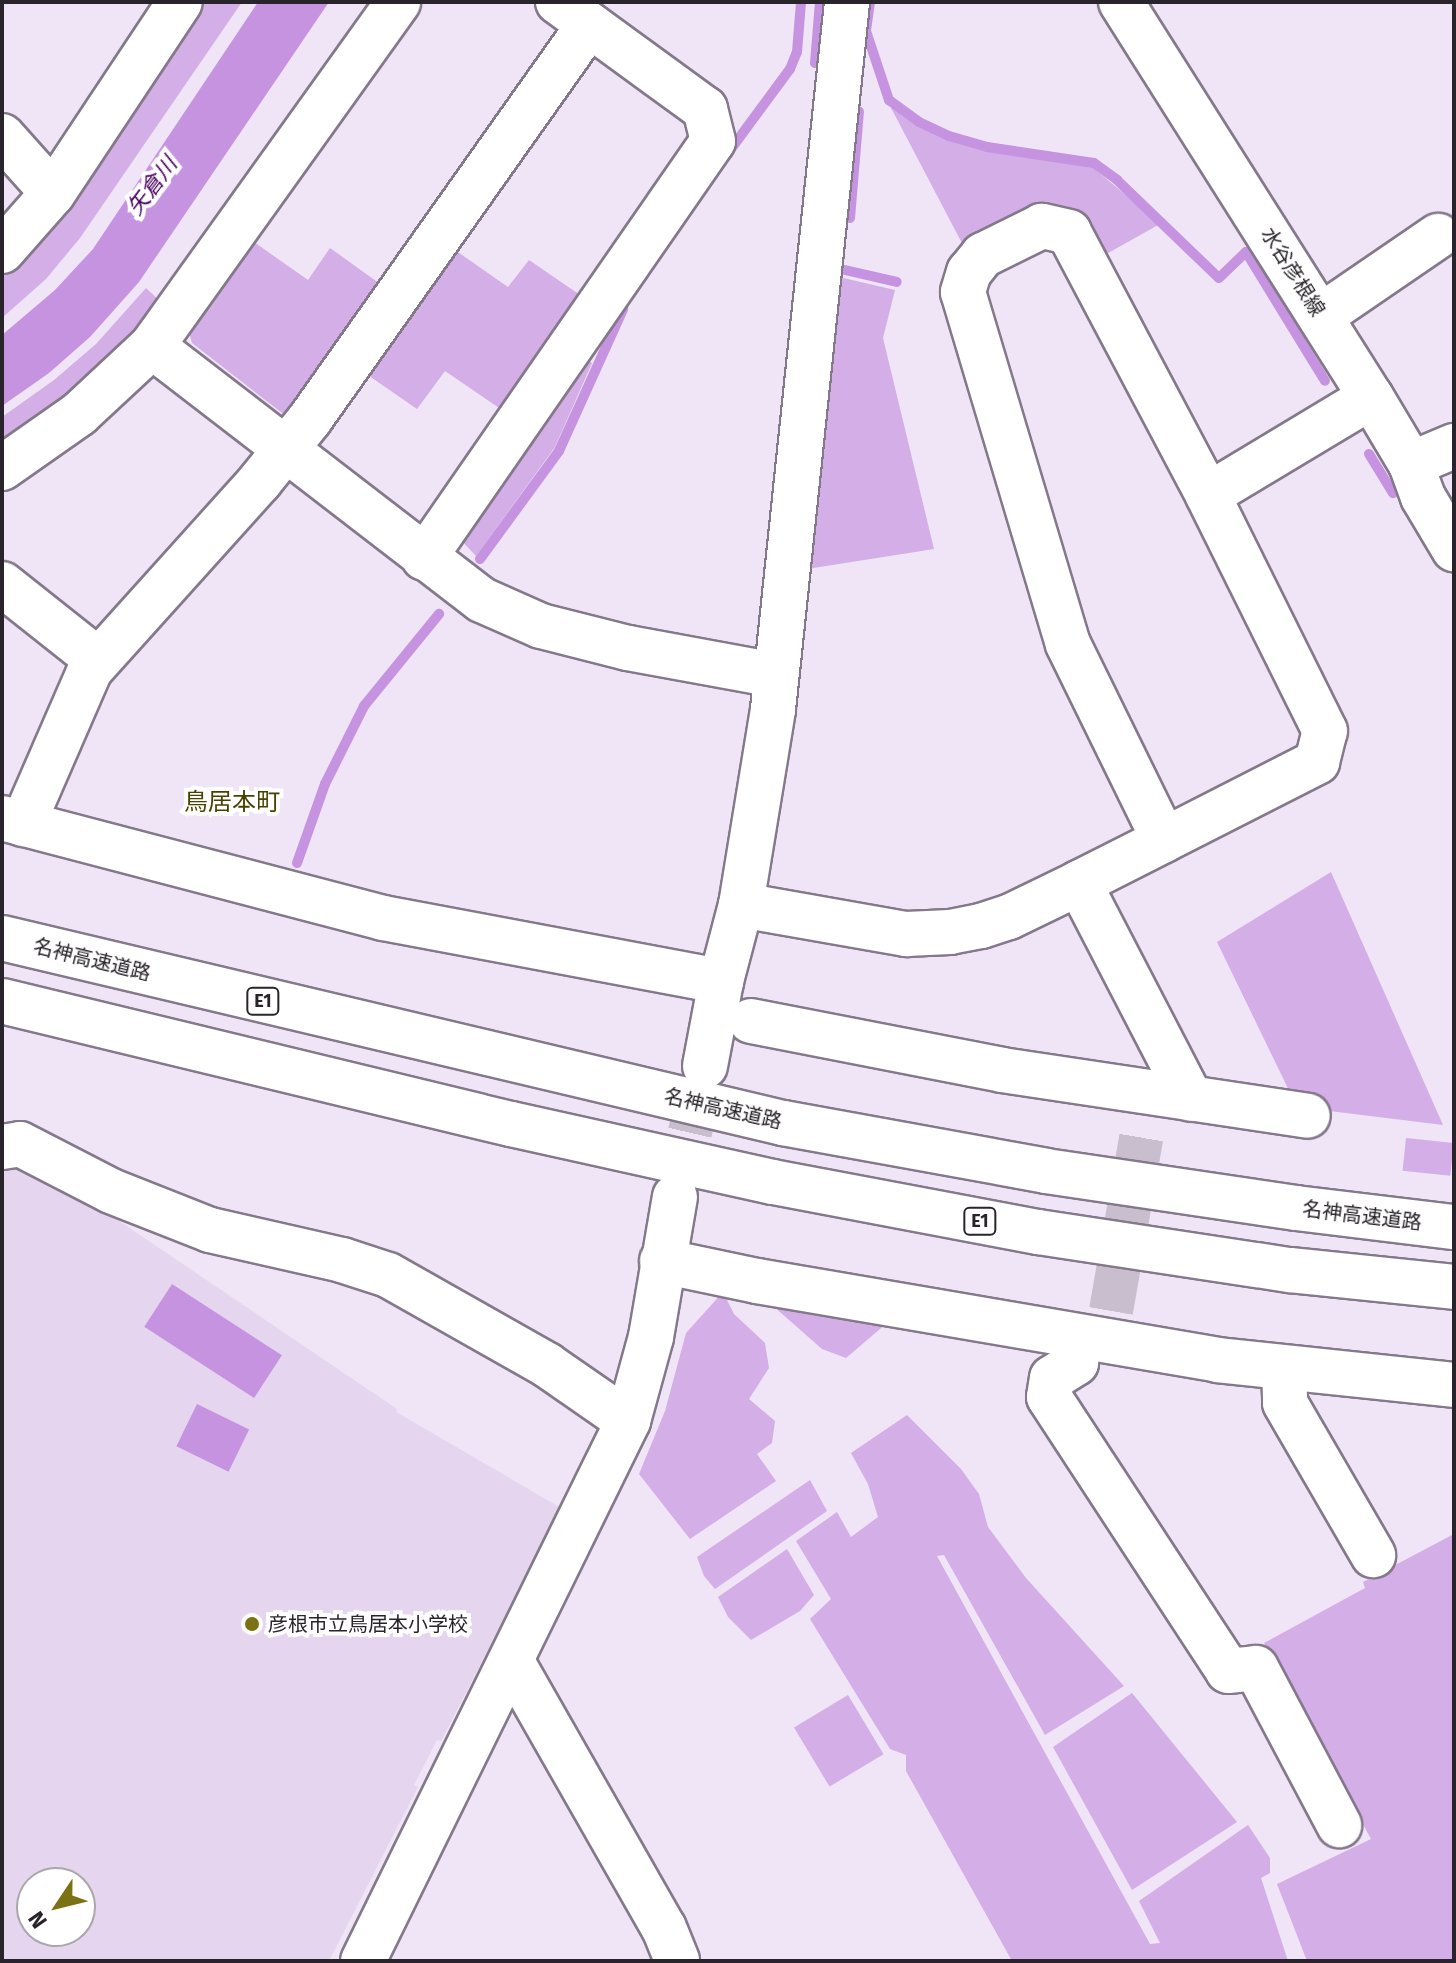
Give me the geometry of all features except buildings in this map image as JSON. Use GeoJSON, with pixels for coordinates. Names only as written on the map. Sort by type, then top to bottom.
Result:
{"type":"FeatureCollection","features":[{"type":"Feature","properties":{"kind":"main road"},"geometry":{"type":"LineString","coordinates":[[2,251],[53,193],[180,2]]}},
{"type":"Feature","properties":{"kind":"main road"},"geometry":{"type":"LineString","coordinates":[[2,468],[79,414],[152,346],[398,2]]}},
{"type":"Feature","properties":{"kind":"main road"},"geometry":{"type":"LineString","coordinates":[[705,1066],[721,981],[741,905],[773,709],[847,2]]}},
{"type":"Feature","properties":{"kind":"main road","name":"水谷彦根線"},"geometry":{"type":"LineString","coordinates":[[1121,2],[1371,397],[1411,464],[1423,497],[1454,549]]}},
{"type":"Feature","properties":{"kind":"main road"},"geometry":{"type":"LineString","coordinates":[[424,558],[713,141],[705,109],[574,14],[286,449],[90,670],[12,821],[383,918],[721,981]]}},
{"type":"Feature","properties":{"kind":"main road"},"geometry":{"type":"LineString","coordinates":[[2,136],[53,193]]}},
{"type":"Feature","properties":{"kind":"main road"},"geometry":{"type":"LineString","coordinates":[[741,905],[868,930],[906,934],[950,932],[1009,917],[1079,883],[1164,840],[1317,762],[1325,731],[1208,495],[1069,232],[1042,226],[983,255],[969,272],[963,292],[1068,644],[1164,840]]}},
{"type":"Feature","properties":{"kind":"main road"},"geometry":{"type":"LineString","coordinates":[[1321,316],[1438,236]]}},
{"type":"Feature","properties":{"kind":"main road"},"geometry":{"type":"LineString","coordinates":[[152,346],[482,600],[541,626],[628,648],[775,675]]}},
{"type":"Feature","properties":{"kind":"main road"},"geometry":{"type":"LineString","coordinates":[[1208,495],[1371,397]]}},
{"type":"Feature","properties":{"kind":"main road"},"geometry":{"type":"LineString","coordinates":[[1411,464],[1454,446]]}},
{"type":"Feature","properties":{"kind":"main road"},"geometry":{"type":"LineString","coordinates":[[2,584],[98,660]]}},
{"type":"Feature","properties":{"kind":"main road"},"geometry":{"type":"LineString","coordinates":[[1079,883],[1161,1105]]}},
{"type":"Feature","properties":{"kind":"main road","name":"名神高速道路"},"geometry":{"type":"LineString","coordinates":[[2,938],[783,1123],[1046,1171],[1296,1208],[1454,1227]]}},
{"type":"Feature","properties":{"kind":"main road","name":"E1"},"geometry":{"type":"LineString","coordinates":[[2,1001],[496,1121],[773,1182],[1038,1232],[1290,1270],[1454,1287]]}},
{"type":"Feature","properties":{"kind":"main road"},"geometry":{"type":"LineString","coordinates":[[751,1021],[1161,1105],[1308,1116]]}},
{"type":"Feature","properties":{"kind":"main road"},"geometry":{"type":"LineString","coordinates":[[2,1147],[20,1144],[111,1191],[210,1230],[342,1260],[388,1275],[547,1365],[628,1421]]}},
{"type":"Feature","properties":{"kind":"main road"},"geometry":{"type":"LineString","coordinates":[[363,1961],[628,1421],[644,1371],[675,1197]]}},
{"type":"Feature","properties":{"kind":"main road"},"geometry":{"type":"LineString","coordinates":[[662,1261],[728,1276],[1099,1331],[1284,1369],[1454,1385]]}},
{"type":"Feature","properties":{"kind":"main road"},"geometry":{"type":"LineString","coordinates":[[1099,1331],[1076,1363],[1052,1378],[1049,1397],[1228,1671],[1256,1668],[1339,1825]]}},
{"type":"Feature","properties":{"kind":"main road"},"geometry":{"type":"LineString","coordinates":[[1284,1369],[1285,1403],[1373,1555]]}},
{"type":"Feature","properties":{"kind":"main road"},"geometry":{"type":"LineString","coordinates":[[512,1662],[664,1928],[677,1961]]}},
{"type":"Feature","properties":{"kind":"shaded area"},"geometry":{"type":"Polygon","coordinates":[[[202,2],[242,2],[80,238],[46,279],[2,318],[2,270],[202,2]]]}},
{"type":"Feature","properties":{"kind":"shaded area"},"geometry":{"type":"Polygon","coordinates":[[[889,104],[919,126],[948,140],[986,150],[1090,165],[1160,224],[1101,257],[1078,210],[1048,202],[964,247],[889,104]]]}},
{"type":"Feature","properties":{"kind":"shaded area"},"geometry":{"type":"Polygon","coordinates":[[[251,240],[308,280],[330,248],[383,286],[295,410],[282,413],[192,343],[188,328],[251,240]]]}},
{"type":"Feature","properties":{"kind":"shaded area"},"geometry":{"type":"Polygon","coordinates":[[[452,248],[508,287],[529,260],[583,297],[505,412],[445,371],[417,409],[362,371],[452,248]]]}},
{"type":"Feature","properties":{"kind":"shaded area"},"geometry":{"type":"Polygon","coordinates":[[[839,277],[895,290],[883,338],[934,549],[807,569],[839,277]]]}},
{"type":"Feature","properties":{"kind":"shaded area"},"geometry":{"type":"Polygon","coordinates":[[[146,288],[163,304],[116,359],[2,449],[2,417],[54,380],[96,344],[146,288]]]}},
{"type":"Feature","properties":{"kind":"shaded area"},"geometry":{"type":"Polygon","coordinates":[[[581,355],[592,363],[555,447],[476,556],[458,537],[581,355]]]}},
{"type":"Feature","properties":{"kind":"shaded area"},"geometry":{"type":"Polygon","coordinates":[[[1331,872],[1443,1125],[1297,1107],[1217,942],[1331,872]]]}},
{"type":"Feature","properties":{"kind":"shaded area"},"geometry":{"type":"Polygon","coordinates":[[[1406,1138],[1454,1143],[1450,1176],[1403,1171],[1406,1138]]]}},
{"type":"Feature","properties":{"kind":"shaded area","name":"彦根市立鳥居本小学校"},"geometry":{"type":"Polygon","coordinates":[[[26,1158],[397,1409],[396,1412],[561,1508],[441,1741],[437,1740],[414,1785],[418,1787],[329,1961],[2,1961],[2,1159],[26,1158]]]}},
{"type":"Feature","properties":{"kind":"shaded area"},"geometry":{"type":"Polygon","coordinates":[[[723,1292],[734,1314],[765,1343],[769,1368],[749,1399],[775,1421],[772,1443],[757,1454],[776,1481],[690,1539],[639,1474],[665,1411],[686,1333],[723,1292]]]}},
{"type":"Feature","properties":{"kind":"shaded area"},"geometry":{"type":"Polygon","coordinates":[[[764,1298],[894,1317],[846,1358],[822,1349],[764,1298]]]}},
{"type":"Feature","properties":{"kind":"shaded area"},"geometry":{"type":"Polygon","coordinates":[[[907,1415],[961,1469],[979,1494],[988,1527],[1026,1578],[1124,1686],[1045,1735],[944,1555],[937,1556],[1150,1944],[1160,1943],[1139,1901],[1248,1825],[1270,1858],[1270,1873],[1261,1878],[1288,1961],[1012,1961],[906,1771],[906,1755],[890,1749],[810,1619],[831,1599],[796,1541],[837,1512],[851,1537],[878,1517],[868,1484],[851,1453],[907,1415]]]}},
{"type":"Feature","properties":{"kind":"shaded area"},"geometry":{"type":"Polygon","coordinates":[[[810,1480],[827,1511],[715,1589],[704,1576],[697,1557],[810,1480]]]}},
{"type":"Feature","properties":{"kind":"shaded area"},"geometry":{"type":"Polygon","coordinates":[[[1454,1534],[1454,1961],[1307,1961],[1277,1884],[1371,1839],[1264,1643],[1365,1588],[1363,1582],[1454,1534]]]}},
{"type":"Feature","properties":{"kind":"shaded area"},"geometry":{"type":"Polygon","coordinates":[[[787,1549],[814,1595],[800,1611],[751,1640],[728,1617],[718,1597],[787,1549]]]}},
{"type":"Feature","properties":{"kind":"shaded area"},"geometry":{"type":"Polygon","coordinates":[[[1132,1693],[1237,1822],[1132,1890],[1053,1747],[1132,1693]]]}},
{"type":"Feature","properties":{"kind":"shaded area"},"geometry":{"type":"Polygon","coordinates":[[[848,1695],[884,1754],[830,1787],[794,1727],[848,1695]]]}},
{"type":"Feature","properties":{"kind":"water","name":"矢倉川"},"geometry":{"type":"Polygon","coordinates":[[[258,2],[329,2],[139,282],[90,337],[49,373],[2,406],[2,335],[55,290],[93,249],[258,2]]]}},
{"type":"Feature","properties":{"kind":"water"},"geometry":{"type":"Polygon","coordinates":[[[172,1284],[282,1355],[254,1398],[144,1327],[172,1284]]]}},
{"type":"Feature","properties":{"kind":"water"},"geometry":{"type":"Polygon","coordinates":[[[197,1404],[249,1429],[229,1472],[176,1446],[197,1404]]]}},
{"type":"Feature","properties":{"kind":"waterway"},"geometry":{"type":"LineString","coordinates":[[728,153],[790,69],[797,52],[801,2]]}},
{"type":"Feature","properties":{"kind":"waterway"},"geometry":{"type":"LineString","coordinates":[[815,63],[820,2]]}},
{"type":"Feature","properties":{"kind":"waterway"},"geometry":{"type":"LineString","coordinates":[[870,2],[866,31],[889,100],[919,122],[949,136],[987,147],[1094,163],[1117,180],[1219,278],[1246,252],[1325,381]]}},
{"type":"Feature","properties":{"kind":"waterway"},"geometry":{"type":"LineString","coordinates":[[850,218],[859,111]]}},
{"type":"Feature","properties":{"kind":"waterway"},"geometry":{"type":"LineString","coordinates":[[845,270],[897,282]]}},
{"type":"Feature","properties":{"kind":"waterway"},"geometry":{"type":"LineString","coordinates":[[480,559],[559,451],[623,309]]}},
{"type":"Feature","properties":{"kind":"waterway"},"geometry":{"type":"LineString","coordinates":[[1369,454],[1393,493]]}},
{"type":"Feature","properties":{"kind":"waterway"},"geometry":{"type":"LineString","coordinates":[[297,863],[325,784],[364,706],[439,614]]}},
{"type":"Feature","properties":{"kind":"tunnel"},"geometry":{"type":"LineString","coordinates":[[675,1197],[705,1067]]}},
{"type":"Feature","properties":{"kind":"tunnel"},"geometry":{"type":"LineString","coordinates":[[1111,1311],[1144,1122]]}},
{"type":"Feature","properties":{"kind":"place","name":"彦根市立鳥居本小学校"},"geometry":{"type":"Point","coordinates":[252,1624]}},
{"type":"Feature","properties":{"kind":"district","name":"鳥居本町"},"geometry":{"type":"Point","coordinates":[232,803]}}]}
